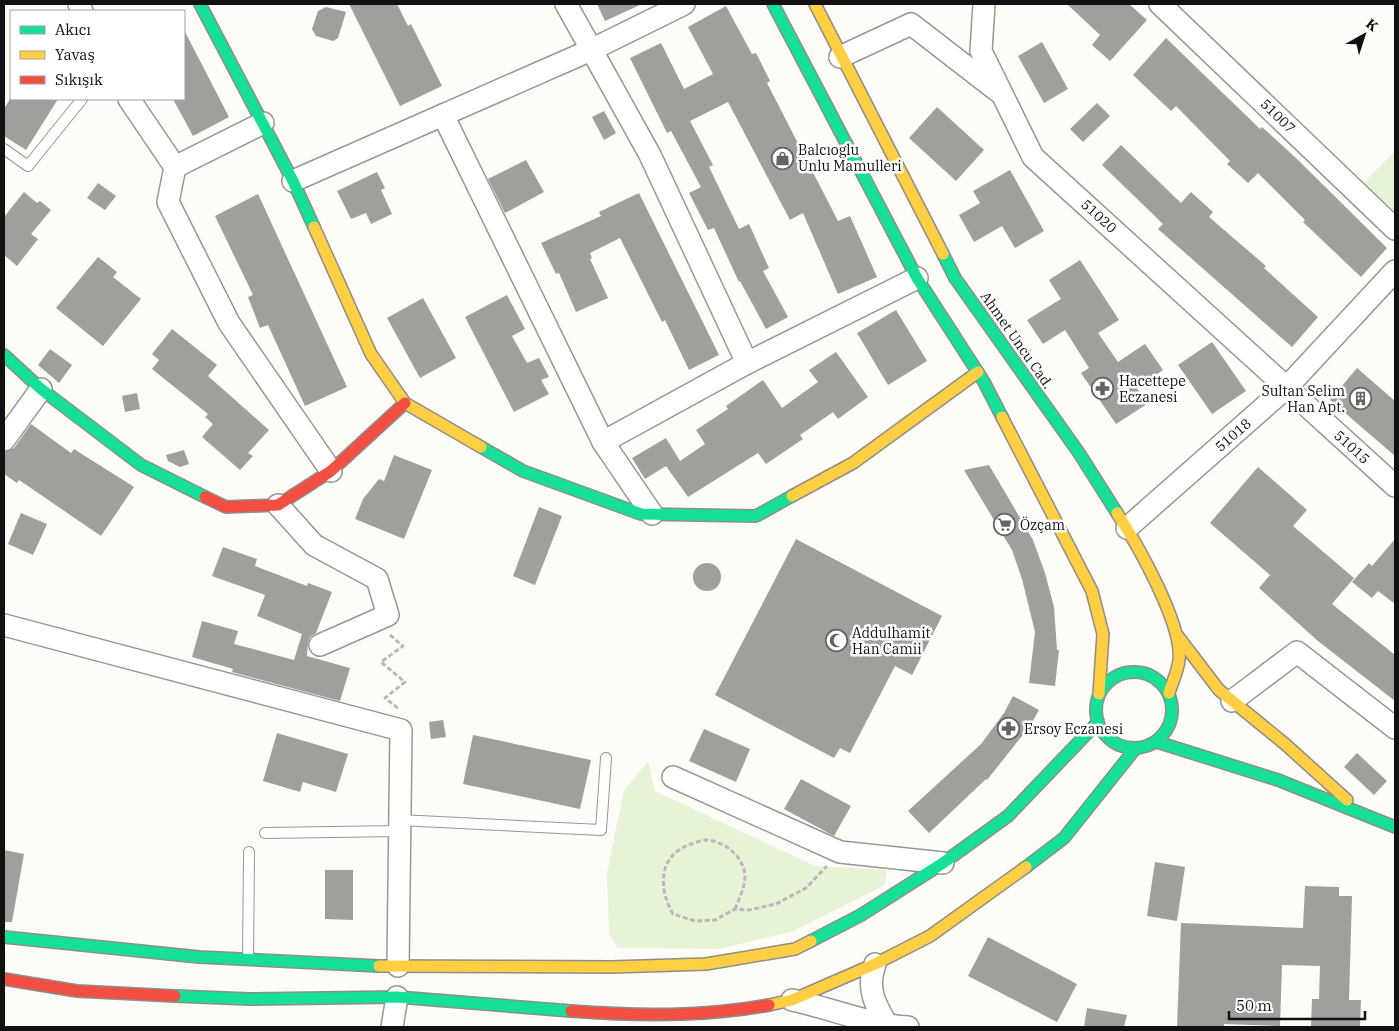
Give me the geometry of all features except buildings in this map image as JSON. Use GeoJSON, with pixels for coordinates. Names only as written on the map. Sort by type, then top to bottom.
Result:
{"type":"FeatureCollection","features":[{"type":"Feature","properties":{"kind":"main road"},"geometry":{"type":"LineString","coordinates":[[200,4],[293,181],[370,354],[405,404],[523,471],[641,514],[756,516],[853,463],[978,372]]}},
{"type":"Feature","properties":{"kind":"main road"},"geometry":{"type":"LineString","coordinates":[[773,4],[917,278],[978,372],[1092,591],[1103,634],[1099,694],[1096,707],[1098,722],[1111,741],[1122,747],[1135,749],[1148,747],[1157,742],[1167,732],[1173,716],[1169,693],[1160,681],[1146,673],[1132,672],[1111,679],[1099,694]]}},
{"type":"Feature","properties":{"kind":"main road","name":"Ahmet Uncu Cad."},"geometry":{"type":"LineString","coordinates":[[815,4],[840,57],[955,278],[1078,453],[1127,528],[1166,604],[1176,635],[1179,660],[1169,693]]}},
{"type":"Feature","properties":{"kind":"main road"},"geometry":{"type":"LineString","coordinates":[[4,355],[41,389],[141,465],[226,506],[278,505],[331,471],[405,404]]}},
{"type":"Feature","properties":{"kind":"main road"},"geometry":{"type":"LineString","coordinates":[[1176,635],[1219,690],[1285,744],[1357,810]]}},
{"type":"Feature","properties":{"kind":"main road"},"geometry":{"type":"LineString","coordinates":[[4,937],[98,948],[248,960],[398,966],[612,967],[706,964],[795,949],[861,915],[943,863],[1008,816],[1098,722]]}},
{"type":"Feature","properties":{"kind":"main road"},"geometry":{"type":"LineString","coordinates":[[1157,742],[1205,755],[1357,810],[1395,827]]}},
{"type":"Feature","properties":{"kind":"main road"},"geometry":{"type":"LineString","coordinates":[[4,979],[77,991],[249,999],[397,997],[641,1016],[730,1012],[792,1000],[875,964],[930,936],[991,894],[1064,838],[1135,749]]}},
{"type":"Feature","properties":{"kind":"street"},"geometry":{"type":"LineString","coordinates":[[566,4],[650,155],[747,363]]}},
{"type":"Feature","properties":{"kind":"street"},"geometry":{"type":"LineString","coordinates":[[293,181],[591,50],[684,4]]}},
{"type":"Feature","properties":{"kind":"street","name":"51020"},"geometry":{"type":"LineString","coordinates":[[984,4],[981,51],[1033,157],[1287,387]]}},
{"type":"Feature","properties":{"kind":"street","name":"51007"},"geometry":{"type":"LineString","coordinates":[[1160,4],[1395,229]]}},
{"type":"Feature","properties":{"kind":"street"},"geometry":{"type":"LineString","coordinates":[[840,57],[911,24],[1003,95]]}},
{"type":"Feature","properties":{"kind":"street"},"geometry":{"type":"LineString","coordinates":[[957,60],[982,32]]}},
{"type":"Feature","properties":{"kind":"street"},"geometry":{"type":"LineString","coordinates":[[130,100],[175,167],[168,202],[230,323],[331,471]]}},
{"type":"Feature","properties":{"kind":"street"},"geometry":{"type":"LineString","coordinates":[[443,115],[603,442],[652,514]]}},
{"type":"Feature","properties":{"kind":"street"},"geometry":{"type":"LineString","coordinates":[[175,167],[263,123]]}},
{"type":"Feature","properties":{"kind":"street","name":"51018"},"geometry":{"type":"LineString","coordinates":[[1127,528],[1287,387],[1395,271]]}},
{"type":"Feature","properties":{"kind":"street"},"geometry":{"type":"LineString","coordinates":[[603,442],[747,363],[917,278]]}},
{"type":"Feature","properties":{"kind":"street","name":"51015"},"geometry":{"type":"LineString","coordinates":[[1287,387],[1395,486]]}},
{"type":"Feature","properties":{"kind":"street"},"geometry":{"type":"LineString","coordinates":[[4,440],[41,389]]}},
{"type":"Feature","properties":{"kind":"street"},"geometry":{"type":"LineString","coordinates":[[278,505],[314,546],[377,579],[388,616],[320,645]]}},
{"type":"Feature","properties":{"kind":"street"},"geometry":{"type":"LineString","coordinates":[[4,625],[401,730],[398,966]]}},
{"type":"Feature","properties":{"kind":"street"},"geometry":{"type":"LineString","coordinates":[[1232,701],[1297,652],[1395,728]]}},
{"type":"Feature","properties":{"kind":"street"},"geometry":{"type":"LineString","coordinates":[[673,777],[840,852],[943,863]]}},
{"type":"Feature","properties":{"kind":"street"},"geometry":{"type":"LineString","coordinates":[[875,964],[870,978],[873,1002],[898,1027]]}},
{"type":"Feature","properties":{"kind":"street"},"geometry":{"type":"LineString","coordinates":[[392,1027],[397,997]]}},
{"type":"Feature","properties":{"kind":"street"},"geometry":{"type":"LineString","coordinates":[[792,1000],[831,1008],[898,1027]]}},
{"type":"Feature","properties":{"kind":"lane"},"geometry":{"type":"LineString","coordinates":[[4,149],[28,166],[81,100]]}},
{"type":"Feature","properties":{"kind":"lane"},"geometry":{"type":"LineString","coordinates":[[265,833],[399,826],[601,830],[606,758]]}},
{"type":"Feature","properties":{"kind":"lane"},"geometry":{"type":"LineString","coordinates":[[248,852],[248,960]]}},
{"type":"Feature","properties":{"kind":"path"},"geometry":{"type":"LineString","coordinates":[[375,622],[403,646],[381,662],[405,682],[385,698],[405,714],[401,730]]}},
{"type":"Feature","properties":{"kind":"path"},"geometry":{"type":"LineString","coordinates":[[735,909],[743,890],[745,876],[741,860],[728,847],[705,840],[686,846],[674,854],[664,869],[664,898],[674,914],[695,921],[715,920],[735,909],[749,910],[776,904],[806,888],[840,852]]}},
{"type":"Feature","properties":{"kind":"green space"},"geometry":{"type":"Polygon","coordinates":[[[1395,151],[1395,215],[1362,185],[1395,151]]]}},
{"type":"Feature","properties":{"kind":"green space"},"geometry":{"type":"Polygon","coordinates":[[[648,761],[655,791],[815,866],[887,870],[885,885],[791,932],[718,949],[618,948],[609,933],[607,872],[624,791],[648,761]]]}},
{"type":"Feature","properties":{"kind":"traffic: fast"},"geometry":{"type":"LineString","coordinates":[[200,4],[293,181],[314,227]]}},
{"type":"Feature","properties":{"kind":"traffic: fast"},"geometry":{"type":"LineString","coordinates":[[773,4],[917,278],[984,382],[1002,417]]}},
{"type":"Feature","properties":{"kind":"traffic: fast"},"geometry":{"type":"LineString","coordinates":[[943,254],[955,278],[1079,453],[1117,513]]}},
{"type":"Feature","properties":{"kind":"traffic: fast"},"geometry":{"type":"LineString","coordinates":[[4,355],[41,389],[141,465],[205,497]]}},
{"type":"Feature","properties":{"kind":"traffic: fast"},"geometry":{"type":"LineString","coordinates":[[481,447],[523,471],[641,514],[756,516],[792,496]]}},
{"type":"Feature","properties":{"kind":"traffic: fast"},"geometry":{"type":"LineString","coordinates":[[1127,672],[1141,672],[1155,678],[1166,689],[1170,695],[1172,710],[1170,725],[1161,737],[1149,746],[1127,748],[1113,742],[1102,731],[1096,717],[1096,703],[1102,689],[1113,678],[1127,672]]}},
{"type":"Feature","properties":{"kind":"traffic: fast"},"geometry":{"type":"LineString","coordinates":[[811,941],[861,915],[943,863],[1008,816],[1098,722]]}},
{"type":"Feature","properties":{"kind":"traffic: fast"},"geometry":{"type":"LineString","coordinates":[[1157,742],[1278,780],[1395,827]]}},
{"type":"Feature","properties":{"kind":"traffic: fast"},"geometry":{"type":"LineString","coordinates":[[1026,867],[1064,838],[1135,749]]}},
{"type":"Feature","properties":{"kind":"traffic: fast"},"geometry":{"type":"LineString","coordinates":[[4,937],[199,957],[379,966]]}},
{"type":"Feature","properties":{"kind":"traffic: fast"},"geometry":{"type":"LineString","coordinates":[[175,996],[249,999],[397,997],[571,1011]]}},
{"type":"Feature","properties":{"kind":"traffic: slow"},"geometry":{"type":"LineString","coordinates":[[815,4],[943,254]]}},
{"type":"Feature","properties":{"kind":"traffic: slow"},"geometry":{"type":"LineString","coordinates":[[314,227],[371,354],[405,403],[481,447]]}},
{"type":"Feature","properties":{"kind":"traffic: slow"},"geometry":{"type":"LineString","coordinates":[[792,496],[853,463],[978,372]]}},
{"type":"Feature","properties":{"kind":"traffic: slow"},"geometry":{"type":"LineString","coordinates":[[1002,417],[1092,591],[1103,634],[1099,694]]}},
{"type":"Feature","properties":{"kind":"traffic: slow"},"geometry":{"type":"LineString","coordinates":[[1117,513],[1136,544],[1157,585],[1174,626],[1179,660],[1169,693]]}},
{"type":"Feature","properties":{"kind":"traffic: slow"},"geometry":{"type":"LineString","coordinates":[[1177,635],[1219,690],[1285,744],[1347,800]]}},
{"type":"Feature","properties":{"kind":"traffic: slow"},"geometry":{"type":"LineString","coordinates":[[769,1005],[792,1000],[875,964],[930,936],[1026,867]]}},
{"type":"Feature","properties":{"kind":"traffic: slow"},"geometry":{"type":"LineString","coordinates":[[379,966],[612,967],[706,964],[795,949],[811,941]]}},
{"type":"Feature","properties":{"kind":"traffic: jam"},"geometry":{"type":"LineString","coordinates":[[205,497],[226,507],[278,505],[331,471],[405,403]]}},
{"type":"Feature","properties":{"kind":"traffic: jam"},"geometry":{"type":"LineString","coordinates":[[4,979],[77,991],[175,996]]}},
{"type":"Feature","properties":{"kind":"traffic: jam"},"geometry":{"type":"LineString","coordinates":[[571,1011],[620,1014],[670,1014],[720,1012],[769,1005]]}},
{"type":"Feature","properties":{"kind":"place","name":"Balcıoglu Unlu Mamulleri"},"geometry":{"type":"Point","coordinates":[782,158]}},
{"type":"Feature","properties":{"kind":"place","name":"Hacettepe Eczanesi"},"geometry":{"type":"Point","coordinates":[1103,389]}},
{"type":"Feature","properties":{"kind":"place","name":"Sultan Selim Han Apt."},"geometry":{"type":"Point","coordinates":[1361,399]}},
{"type":"Feature","properties":{"kind":"place","name":"Özçam"},"geometry":{"type":"Point","coordinates":[1004,525]}},
{"type":"Feature","properties":{"kind":"place","name":"Addulhamit Han Camii"},"geometry":{"type":"Point","coordinates":[836,641]}},
{"type":"Feature","properties":{"kind":"place","name":"Ersoy Eczanesi"},"geometry":{"type":"Point","coordinates":[1008,729]}}]}
